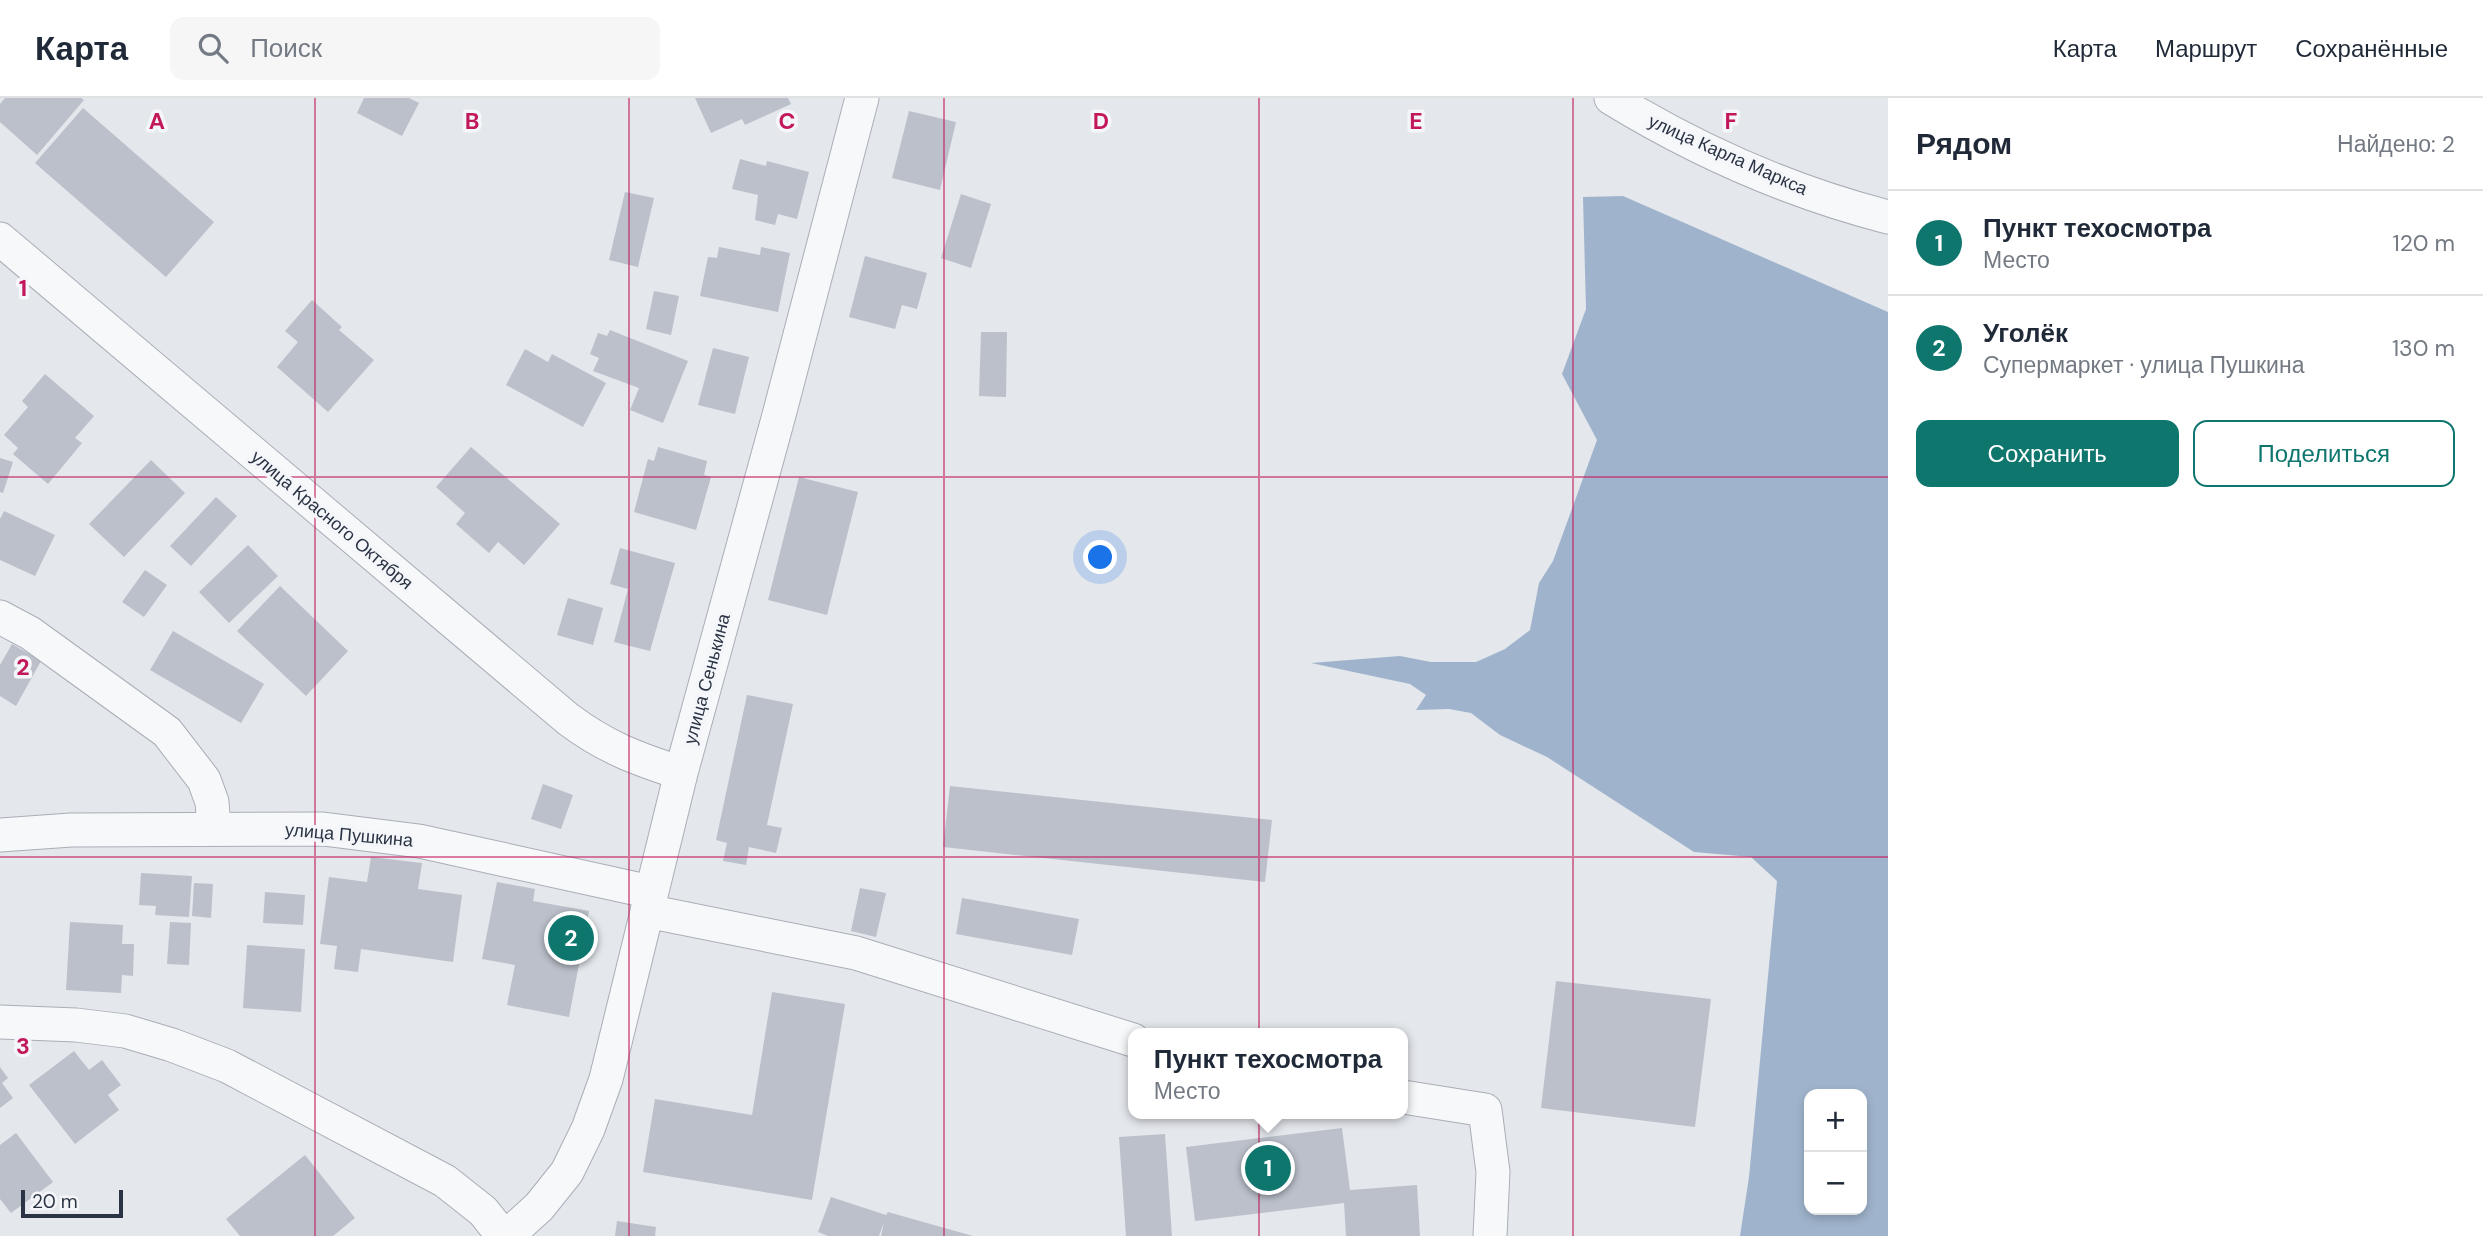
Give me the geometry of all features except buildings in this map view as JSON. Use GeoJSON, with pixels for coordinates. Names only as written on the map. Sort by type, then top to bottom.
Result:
{"type":"FeatureCollection","features":[{"type":"Feature","properties":{"kind":"street","name":"улица Сенькина"},"geometry":{"type":"LineString","coordinates":[[505,1236],[539,1207],[567,1172],[588,1129],[606,1079],[681,773],[862,98]]}},
{"type":"Feature","properties":{"kind":"street","name":"улица Карла Маркса"},"geometry":{"type":"LineString","coordinates":[[1611,98],[1703,148],[1768,177],[1854,208],[1888,217]]}},
{"type":"Feature","properties":{"kind":"street","name":"улица Красного Октября"},"geometry":{"type":"LineString","coordinates":[[0,239],[568,719],[617,751],[681,773]]}},
{"type":"Feature","properties":{"kind":"street"},"geometry":{"type":"LineString","coordinates":[[0,617],[30,633],[167,733],[204,780],[212,802],[214,828]]}},
{"type":"Feature","properties":{"kind":"street","name":"улица Пушкина"},"geometry":{"type":"LineString","coordinates":[[0,835],[71,830],[323,829],[419,841],[856,953],[1128,1038]]}},
{"type":"Feature","properties":{"kind":"street"},"geometry":{"type":"LineString","coordinates":[[0,1022],[76,1025],[125,1031],[227,1066],[445,1181],[483,1211],[505,1236]]}},
{"type":"Feature","properties":{"kind":"street"},"geometry":{"type":"LineString","coordinates":[[1408,1098],[1485,1110],[1493,1172],[1490,1236]]}},
{"type":"Feature","properties":{"kind":"water"},"geometry":{"type":"Polygon","coordinates":[[[1623,196],[1888,312],[1888,1236],[1740,1236],[1749,1177],[1777,881],[1751,857],[1694,852],[1547,757],[1500,735],[1471,713],[1449,709],[1416,710],[1426,695],[1410,684],[1311,663],[1400,656],[1431,662],[1476,662],[1505,649],[1530,630],[1539,583],[1553,561],[1597,440],[1562,374],[1586,309],[1583,197],[1623,196]]]}},
{"type":"Feature","properties":{"kind":"place","name":"Уголёк"},"geometry":{"type":"Point","coordinates":[571,938]}},
{"type":"Feature","properties":{"kind":"place","name":"Пункт техосмотра"},"geometry":{"type":"Point","coordinates":[1268,1168]}}]}
